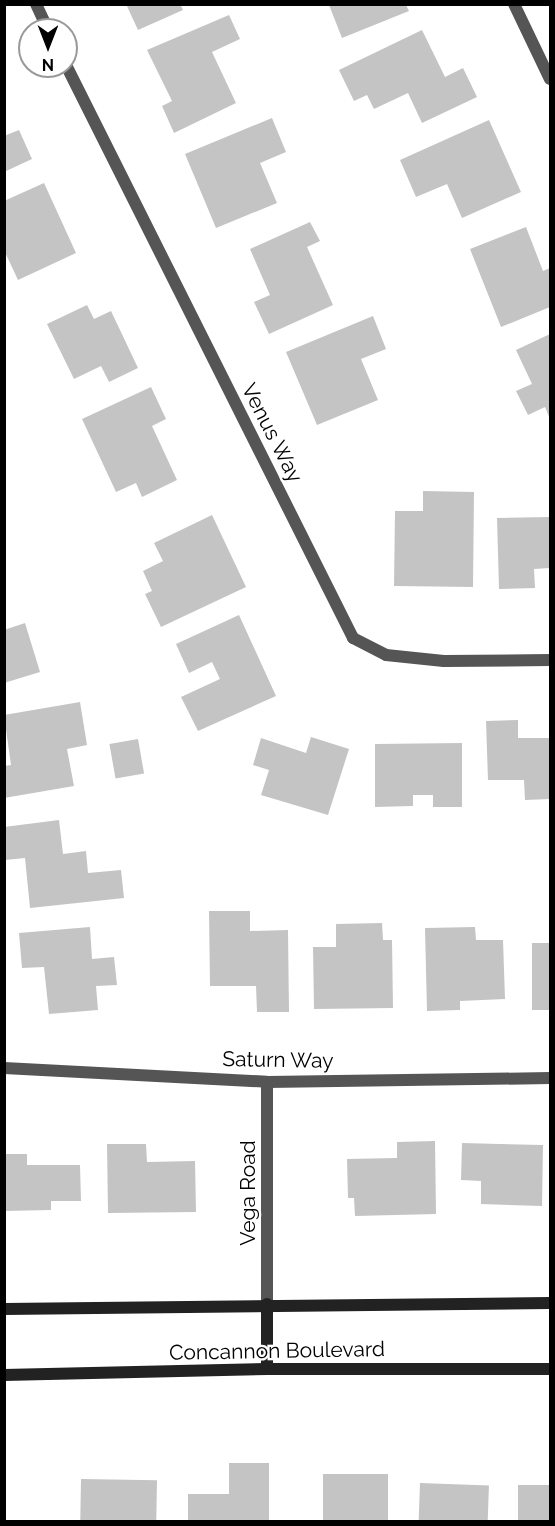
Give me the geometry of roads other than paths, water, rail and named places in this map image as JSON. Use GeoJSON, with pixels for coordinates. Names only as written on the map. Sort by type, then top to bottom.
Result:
{"type":"FeatureCollection","features":[{"type":"Feature","properties":{"kind":"main road"},"geometry":{"type":"LineString","coordinates":[[4,1309],[267,1304],[550,1303]]}},
{"type":"Feature","properties":{"kind":"main road"},"geometry":{"type":"LineString","coordinates":[[267,1304],[267,1369]]}},
{"type":"Feature","properties":{"kind":"main road","name":"Concannon Boulevard"},"geometry":{"type":"LineString","coordinates":[[4,1375],[267,1369],[550,1369]]}},
{"type":"Feature","properties":{"kind":"street"},"geometry":{"type":"LineString","coordinates":[[36,4],[42,18]]}},
{"type":"Feature","properties":{"kind":"street"},"geometry":{"type":"LineString","coordinates":[[514,4],[550,79]]}},
{"type":"Feature","properties":{"kind":"street","name":"Venus Way"},"geometry":{"type":"LineString","coordinates":[[73,78],[353,638],[386,655],[420,659],[550,660]]}},
{"type":"Feature","properties":{"kind":"street","name":"Saturn Way"},"geometry":{"type":"LineString","coordinates":[[4,1068],[267,1082],[550,1078]]}},
{"type":"Feature","properties":{"kind":"street","name":"Vega Road"},"geometry":{"type":"LineString","coordinates":[[267,1082],[267,1304]]}}]}
